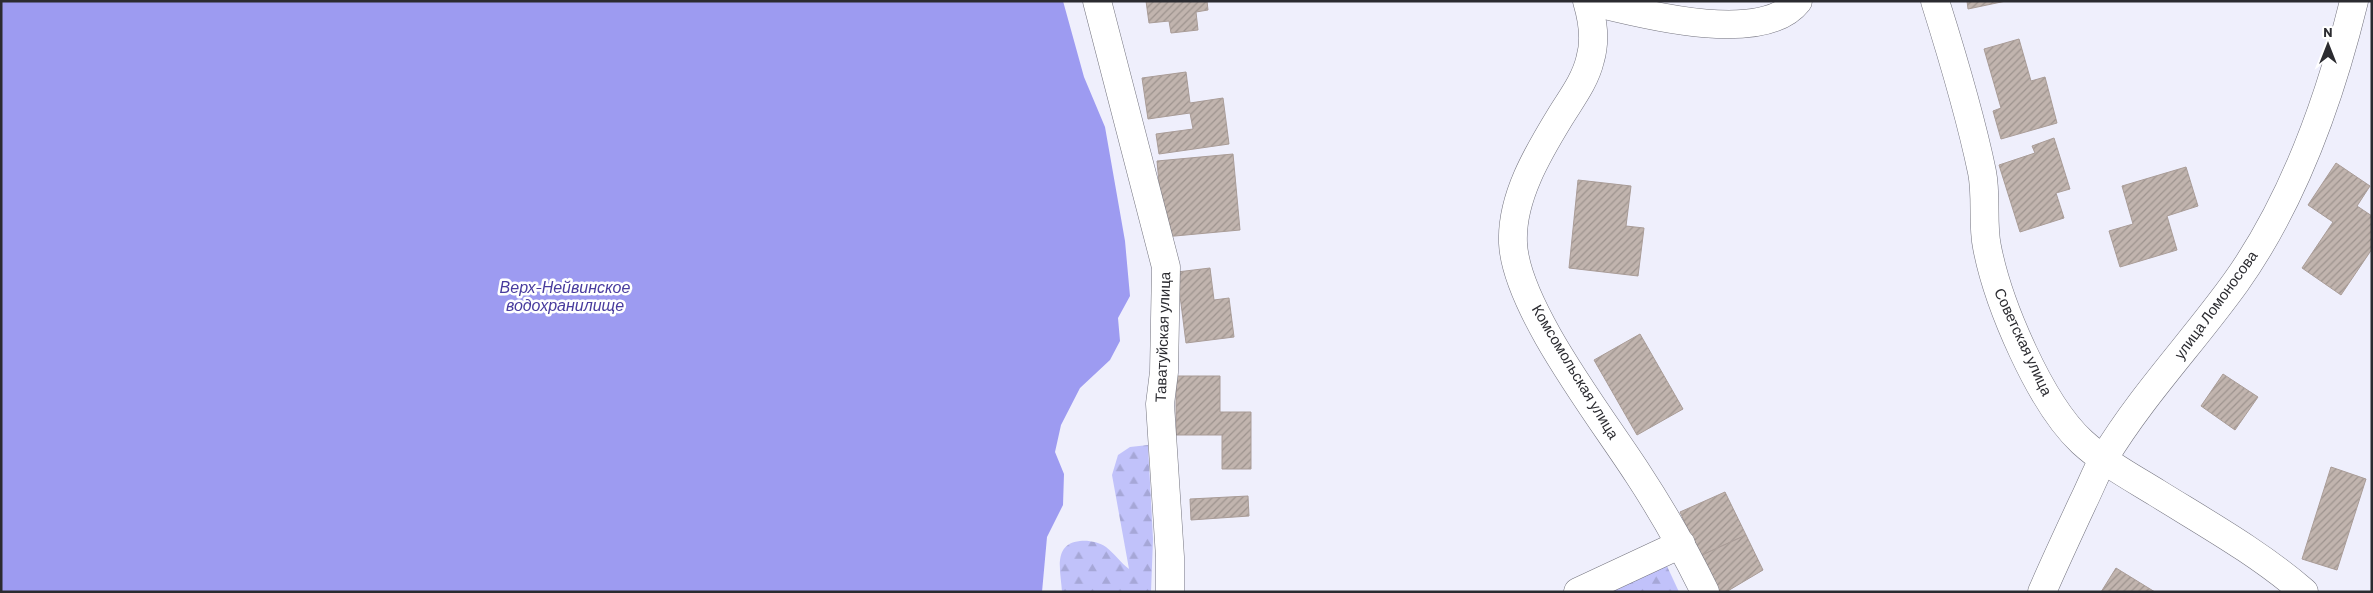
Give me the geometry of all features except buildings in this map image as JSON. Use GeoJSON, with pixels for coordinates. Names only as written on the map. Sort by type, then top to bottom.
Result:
{"type":"FeatureCollection","features":[{"type":"Feature","properties":{"kind":"street","name":"Таватуйская улица"},"geometry":{"type":"LineString","coordinates":[[1097,1],[1166,267],[1164,372],[1160,404],[1170,557],[1170,592]]}},
{"type":"Feature","properties":{"kind":"street"},"geometry":{"type":"LineString","coordinates":[[1588,1],[1684,21],[1747,24],[1783,14],[1798,1]]}},
{"type":"Feature","properties":{"kind":"street","name":"Комсомольская улица"},"geometry":{"type":"LineString","coordinates":[[1588,1],[1594,43],[1590,62],[1578,88],[1553,128],[1526,181],[1517,213],[1513,243],[1522,281],[1541,322],[1681,544],[1705,592]]}},
{"type":"Feature","properties":{"kind":"street","name":"Советская улица"},"geometry":{"type":"LineString","coordinates":[[1935,1],[1954,63],[1978,154],[1984,183],[1986,245],[1993,276],[2005,309],[2032,368],[2059,415],[2081,441],[2103,460],[2248,548],[2304,592]]}},
{"type":"Feature","properties":{"kind":"street","name":"улица Ломоносова"},"geometry":{"type":"LineString","coordinates":[[2042,592],[2103,460],[2127,421],[2237,281],[2268,232],[2302,161],[2321,114],[2343,45],[2354,1]]}},
{"type":"Feature","properties":{"kind":"street"},"geometry":{"type":"LineString","coordinates":[[1578,592],[1681,544]]}},
{"type":"Feature","properties":{"kind":"green space"},"geometry":{"type":"Polygon","coordinates":[[[1148,445],[1153,539],[1151,592],[1062,592],[1060,560],[1065,547],[1071,543],[1086,541],[1100,544],[1109,549],[1129,569],[1112,475],[1118,455],[1130,447],[1148,445]]]}},
{"type":"Feature","properties":{"kind":"green space"},"geometry":{"type":"Polygon","coordinates":[[[1666,564],[1679,592],[1607,592],[1666,564]]]}},
{"type":"Feature","properties":{"kind":"water","name":"Верх-Нейвинское водохранилище"},"geometry":{"type":"Polygon","coordinates":[[[1,1],[1063,1],[1084,77],[1105,127],[1125,241],[1130,296],[1118,318],[1120,341],[1110,360],[1080,388],[1061,425],[1055,452],[1064,474],[1063,505],[1047,537],[1042,592],[1,592],[1,1]]]}}]}
